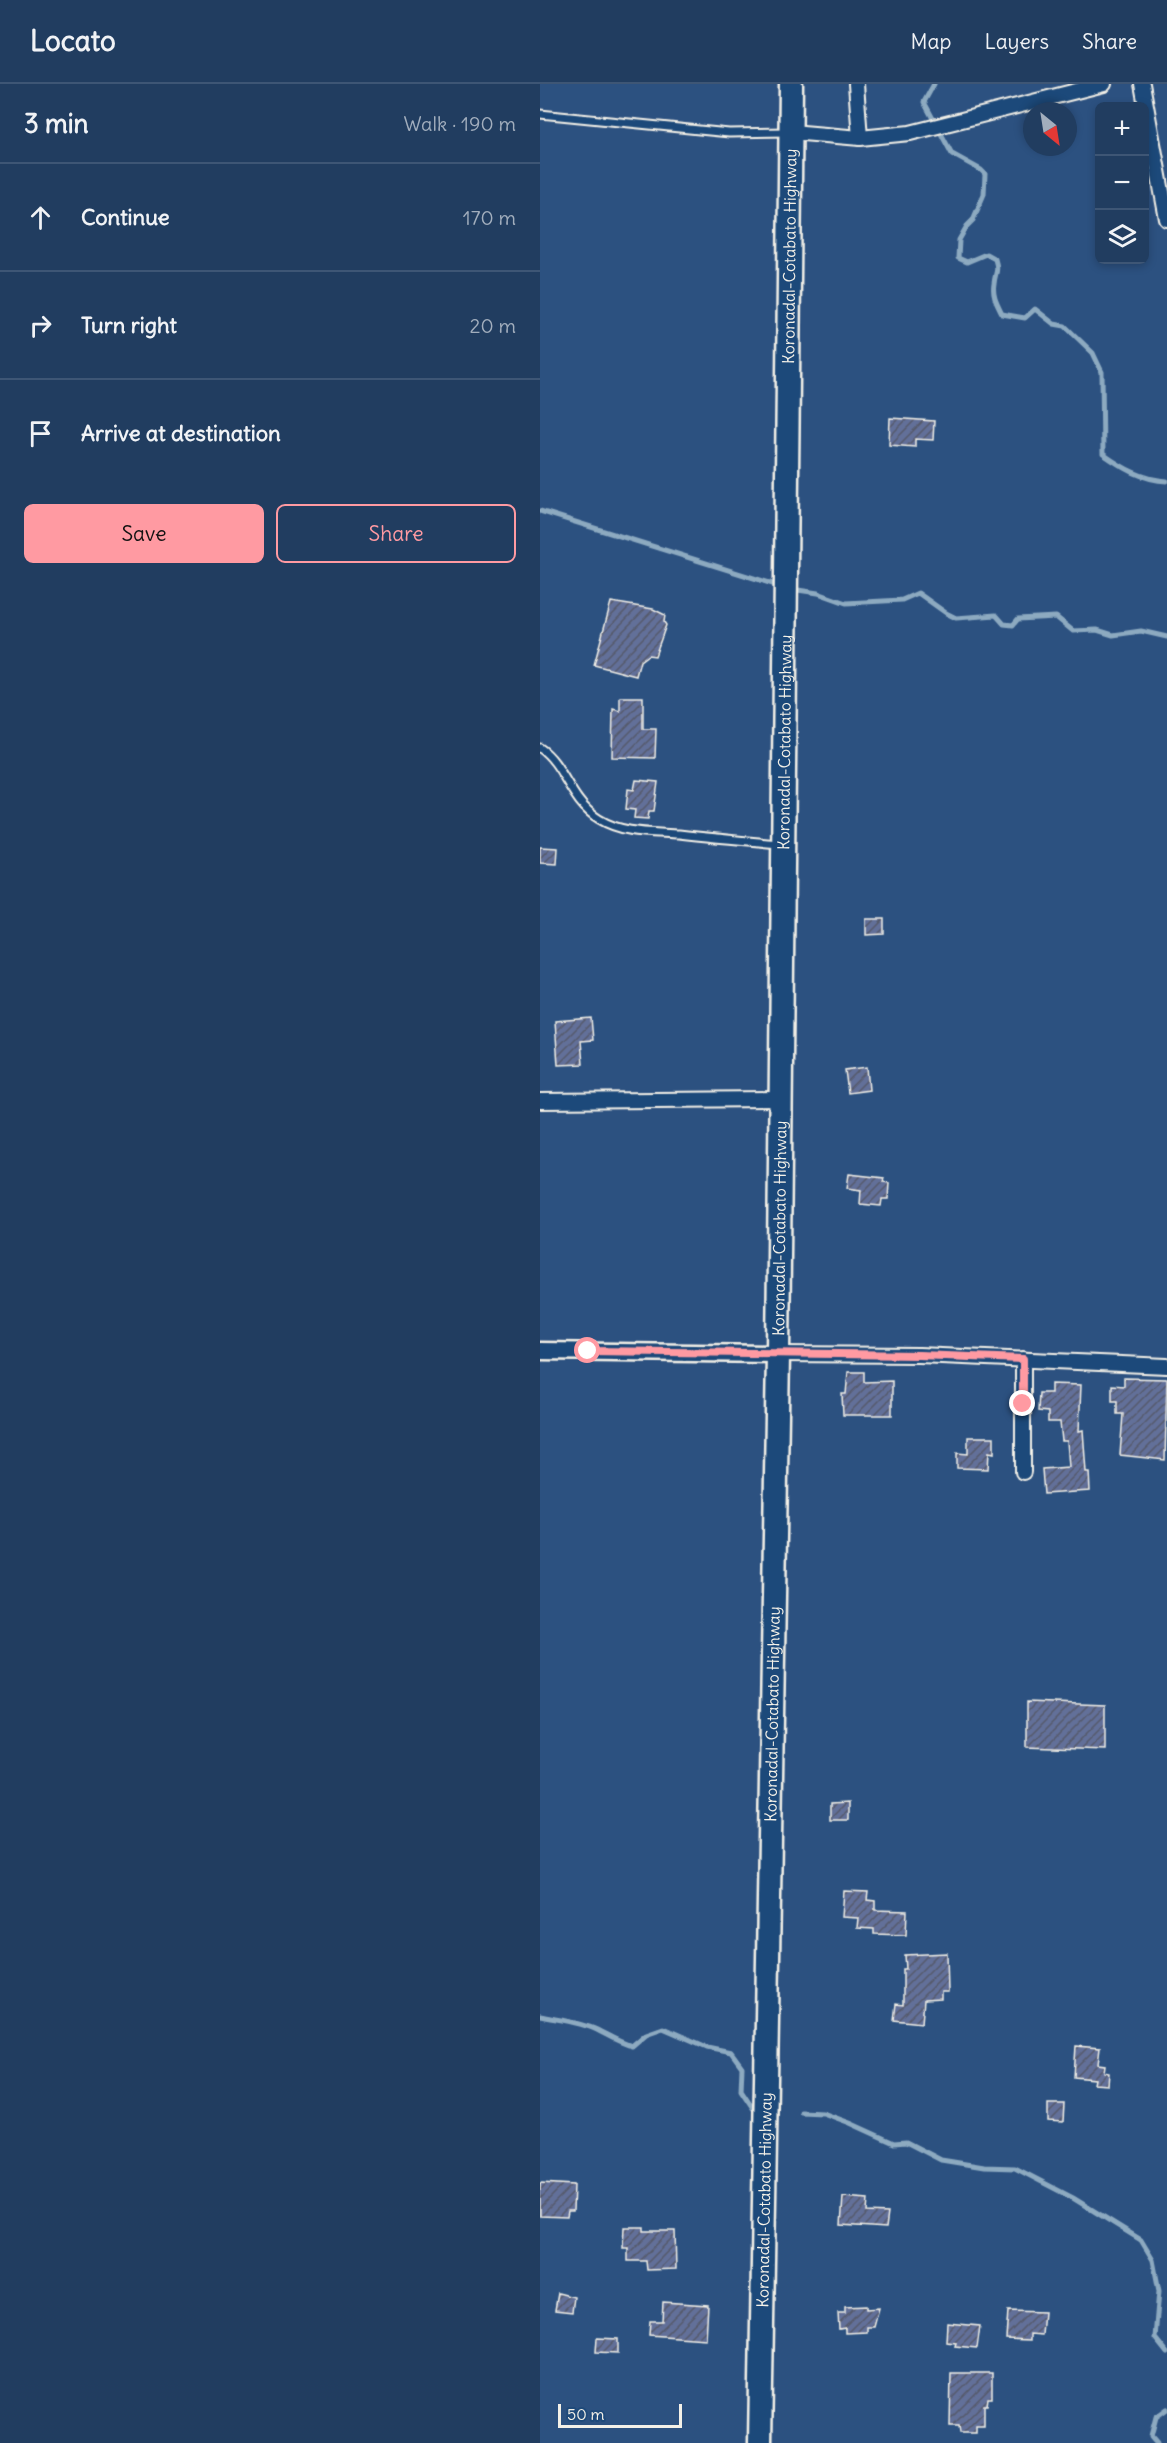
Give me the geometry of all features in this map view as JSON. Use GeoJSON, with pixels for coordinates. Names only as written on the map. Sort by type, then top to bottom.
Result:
{"type":"FeatureCollection","features":[{"type":"Feature","properties":{"kind":"highway","name":"Koronadal-Cotabato Highway"},"geometry":{"type":"LineString","coordinates":[[760,2443],[778,1354],[791,84]]}},
{"type":"Feature","properties":{"kind":"street"},"geometry":{"type":"LineString","coordinates":[[856,84],[860,138]]}},
{"type":"Feature","properties":{"kind":"street"},"geometry":{"type":"LineString","coordinates":[[791,132],[860,138],[910,133],[1104,84]]}},
{"type":"Feature","properties":{"kind":"street"},"geometry":{"type":"LineString","coordinates":[[1142,84],[1167,219]]}},
{"type":"Feature","properties":{"kind":"street"},"geometry":{"type":"LineString","coordinates":[[540,1101],[781,1099]]}},
{"type":"Feature","properties":{"kind":"street"},"geometry":{"type":"LineString","coordinates":[[540,1350],[919,1355],[1167,1366]]}},
{"type":"Feature","properties":{"kind":"street"},"geometry":{"type":"LineString","coordinates":[[1023,1359],[1023,1472]]}},
{"type":"Feature","properties":{"kind":"lane"},"geometry":{"type":"LineString","coordinates":[[540,114],[729,133],[791,132]]}},
{"type":"Feature","properties":{"kind":"lane"},"geometry":{"type":"LineString","coordinates":[[540,748],[549,754],[569,788],[581,803],[598,819],[628,831],[783,844]]}},
{"type":"Feature","properties":{"kind":"building"},"geometry":{"type":"Polygon","coordinates":[[[890,418],[934,421],[933,440],[915,439],[915,447],[889,445],[890,418]]]}},
{"type":"Feature","properties":{"kind":"building"},"geometry":{"type":"Polygon","coordinates":[[[611,602],[653,609],[665,615],[666,625],[655,656],[648,655],[640,661],[636,676],[594,665],[611,602]]]}},
{"type":"Feature","properties":{"kind":"building"},"geometry":{"type":"Polygon","coordinates":[[[620,697],[643,697],[643,729],[656,729],[655,758],[612,757],[613,709],[620,711],[620,697]]]}},
{"type":"Feature","properties":{"kind":"building"},"geometry":{"type":"Polygon","coordinates":[[[636,780],[658,782],[654,811],[649,811],[648,819],[634,818],[635,810],[626,809],[628,789],[634,790],[636,780]]]}},
{"type":"Feature","properties":{"kind":"building"},"geometry":{"type":"Polygon","coordinates":[[[540,847],[558,848],[557,864],[540,863],[540,847]]]}},
{"type":"Feature","properties":{"kind":"building"},"geometry":{"type":"Polygon","coordinates":[[[866,919],[884,919],[884,934],[866,935],[866,919]]]}},
{"type":"Feature","properties":{"kind":"building"},"geometry":{"type":"Polygon","coordinates":[[[591,1018],[593,1040],[581,1041],[583,1064],[558,1065],[555,1021],[591,1018]]]}},
{"type":"Feature","properties":{"kind":"building"},"geometry":{"type":"Polygon","coordinates":[[[867,1067],[869,1090],[848,1093],[845,1070],[867,1067]]]}},
{"type":"Feature","properties":{"kind":"building"},"geometry":{"type":"Polygon","coordinates":[[[849,1174],[884,1178],[883,1182],[889,1183],[888,1199],[882,1199],[881,1206],[860,1204],[861,1190],[847,1188],[849,1174]]]}},
{"type":"Feature","properties":{"kind":"building"},"geometry":{"type":"Polygon","coordinates":[[[848,1372],[864,1372],[864,1382],[892,1381],[892,1415],[843,1415],[842,1394],[846,1394],[848,1372]]]}},
{"type":"Feature","properties":{"kind":"building"},"geometry":{"type":"Polygon","coordinates":[[[1124,1378],[1167,1379],[1165,1460],[1120,1455],[1123,1414],[1117,1414],[1117,1401],[1112,1401],[1112,1385],[1124,1386],[1124,1378]]]}},
{"type":"Feature","properties":{"kind":"building"},"geometry":{"type":"Polygon","coordinates":[[[1051,1384],[1081,1385],[1079,1431],[1083,1430],[1086,1472],[1089,1472],[1090,1491],[1044,1494],[1042,1469],[1069,1467],[1067,1441],[1062,1441],[1060,1422],[1048,1422],[1048,1412],[1038,1411],[1039,1393],[1051,1393],[1051,1384]]]}},
{"type":"Feature","properties":{"kind":"building"},"geometry":{"type":"Polygon","coordinates":[[[968,1437],[994,1437],[994,1453],[989,1452],[988,1469],[957,1468],[957,1453],[968,1454],[968,1437]]]}},
{"type":"Feature","properties":{"kind":"building"},"geometry":{"type":"Polygon","coordinates":[[[1027,1702],[1105,1705],[1105,1750],[1027,1747],[1027,1702]]]}},
{"type":"Feature","properties":{"kind":"building"},"geometry":{"type":"Polygon","coordinates":[[[848,1803],[848,1820],[830,1820],[830,1804],[848,1803]]]}},
{"type":"Feature","properties":{"kind":"building"},"geometry":{"type":"Polygon","coordinates":[[[844,1891],[868,1892],[867,1900],[875,1901],[875,1910],[907,1911],[906,1935],[874,1934],[874,1929],[857,1928],[858,1918],[842,1917],[844,1891]]]}},
{"type":"Feature","properties":{"kind":"building"},"geometry":{"type":"Polygon","coordinates":[[[947,1953],[948,1992],[941,1992],[941,1999],[924,2000],[922,2023],[894,2020],[896,2004],[903,2005],[905,1955],[947,1953]]]}},
{"type":"Feature","properties":{"kind":"building"},"geometry":{"type":"Polygon","coordinates":[[[1076,2046],[1100,2048],[1098,2064],[1105,2065],[1104,2072],[1109,2073],[1108,2085],[1094,2084],[1095,2079],[1074,2077],[1076,2046]]]}},
{"type":"Feature","properties":{"kind":"building"},"geometry":{"type":"Polygon","coordinates":[[[1048,2104],[1064,2104],[1063,2122],[1048,2121],[1048,2104]]]}},
{"type":"Feature","properties":{"kind":"building"},"geometry":{"type":"Polygon","coordinates":[[[540,2183],[574,2185],[573,2211],[568,2211],[567,2217],[540,2216],[540,2183]]]}},
{"type":"Feature","properties":{"kind":"building"},"geometry":{"type":"Polygon","coordinates":[[[843,2197],[868,2199],[867,2212],[888,2213],[886,2228],[841,2225],[843,2197]]]}},
{"type":"Feature","properties":{"kind":"building"},"geometry":{"type":"Polygon","coordinates":[[[624,2227],[644,2227],[644,2231],[675,2231],[676,2269],[647,2270],[646,2261],[628,2261],[628,2248],[623,2248],[624,2227]]]}},
{"type":"Feature","properties":{"kind":"building"},"geometry":{"type":"Polygon","coordinates":[[[558,2293],[574,2297],[572,2312],[555,2310],[558,2293]]]}},
{"type":"Feature","properties":{"kind":"building"},"geometry":{"type":"Polygon","coordinates":[[[663,2302],[708,2305],[706,2339],[649,2335],[650,2321],[662,2321],[663,2302]]]}},
{"type":"Feature","properties":{"kind":"building"},"geometry":{"type":"Polygon","coordinates":[[[866,2306],[866,2309],[879,2308],[874,2327],[867,2327],[867,2332],[845,2333],[845,2328],[839,2329],[838,2313],[845,2313],[845,2307],[866,2306]]]}},
{"type":"Feature","properties":{"kind":"building"},"geometry":{"type":"Polygon","coordinates":[[[1008,2311],[1044,2312],[1042,2335],[1030,2334],[1030,2340],[1006,2339],[1008,2311]]]}},
{"type":"Feature","properties":{"kind":"building"},"geometry":{"type":"Polygon","coordinates":[[[947,2323],[980,2326],[977,2348],[955,2346],[956,2343],[946,2342],[947,2323]]]}},
{"type":"Feature","properties":{"kind":"building"},"geometry":{"type":"Polygon","coordinates":[[[597,2338],[618,2339],[618,2353],[596,2352],[597,2338]]]}},
{"type":"Feature","properties":{"kind":"building"},"geometry":{"type":"Polygon","coordinates":[[[951,2373],[992,2373],[992,2398],[988,2398],[987,2405],[984,2405],[984,2426],[976,2426],[976,2433],[960,2433],[959,2426],[950,2426],[951,2373]]]}},
{"type":"Feature","properties":{"kind":"waterway"},"geometry":{"type":"LineString","coordinates":[[934,84],[924,102],[952,154],[985,174],[984,194],[973,220],[959,240],[958,258],[967,262],[986,254],[995,259],[997,269],[994,280],[995,300],[1002,314],[1025,318],[1035,309],[1054,324],[1065,326],[1093,353],[1102,372],[1103,454],[1134,472],[1167,481]]}},
{"type":"Feature","properties":{"kind":"waterway"},"geometry":{"type":"LineString","coordinates":[[540,511],[779,586]]}},
{"type":"Feature","properties":{"kind":"waterway"},"geometry":{"type":"LineString","coordinates":[[791,589],[818,593],[846,603],[902,600],[918,593],[956,618],[996,615],[1004,624],[1013,625],[1018,619],[1056,617],[1073,631],[1097,630],[1113,635],[1141,631],[1167,637]]}},
{"type":"Feature","properties":{"kind":"waterway"},"geometry":{"type":"LineString","coordinates":[[540,2016],[584,2025],[632,2046],[646,2034],[663,2028],[707,2047],[731,2052],[742,2067],[741,2090],[753,2108]]}},
{"type":"Feature","properties":{"kind":"waterway"},"geometry":{"type":"LineString","coordinates":[[801,2112],[823,2113],[894,2143],[906,2142],[941,2160],[984,2167],[1015,2168],[1073,2198],[1141,2240],[1153,2260],[1159,2291],[1155,2338],[1167,2353]]}},
{"type":"Feature","properties":{"kind":"waterway"},"geometry":{"type":"LineString","coordinates":[[1157,2443],[1151,2436],[1156,2417],[1167,2409]]}},
{"type":"Feature","properties":{"kind":"route"},"geometry":{"type":"LineString","coordinates":[[588,1351],[919,1355],[1023,1359],[1023,1404]]}}]}
